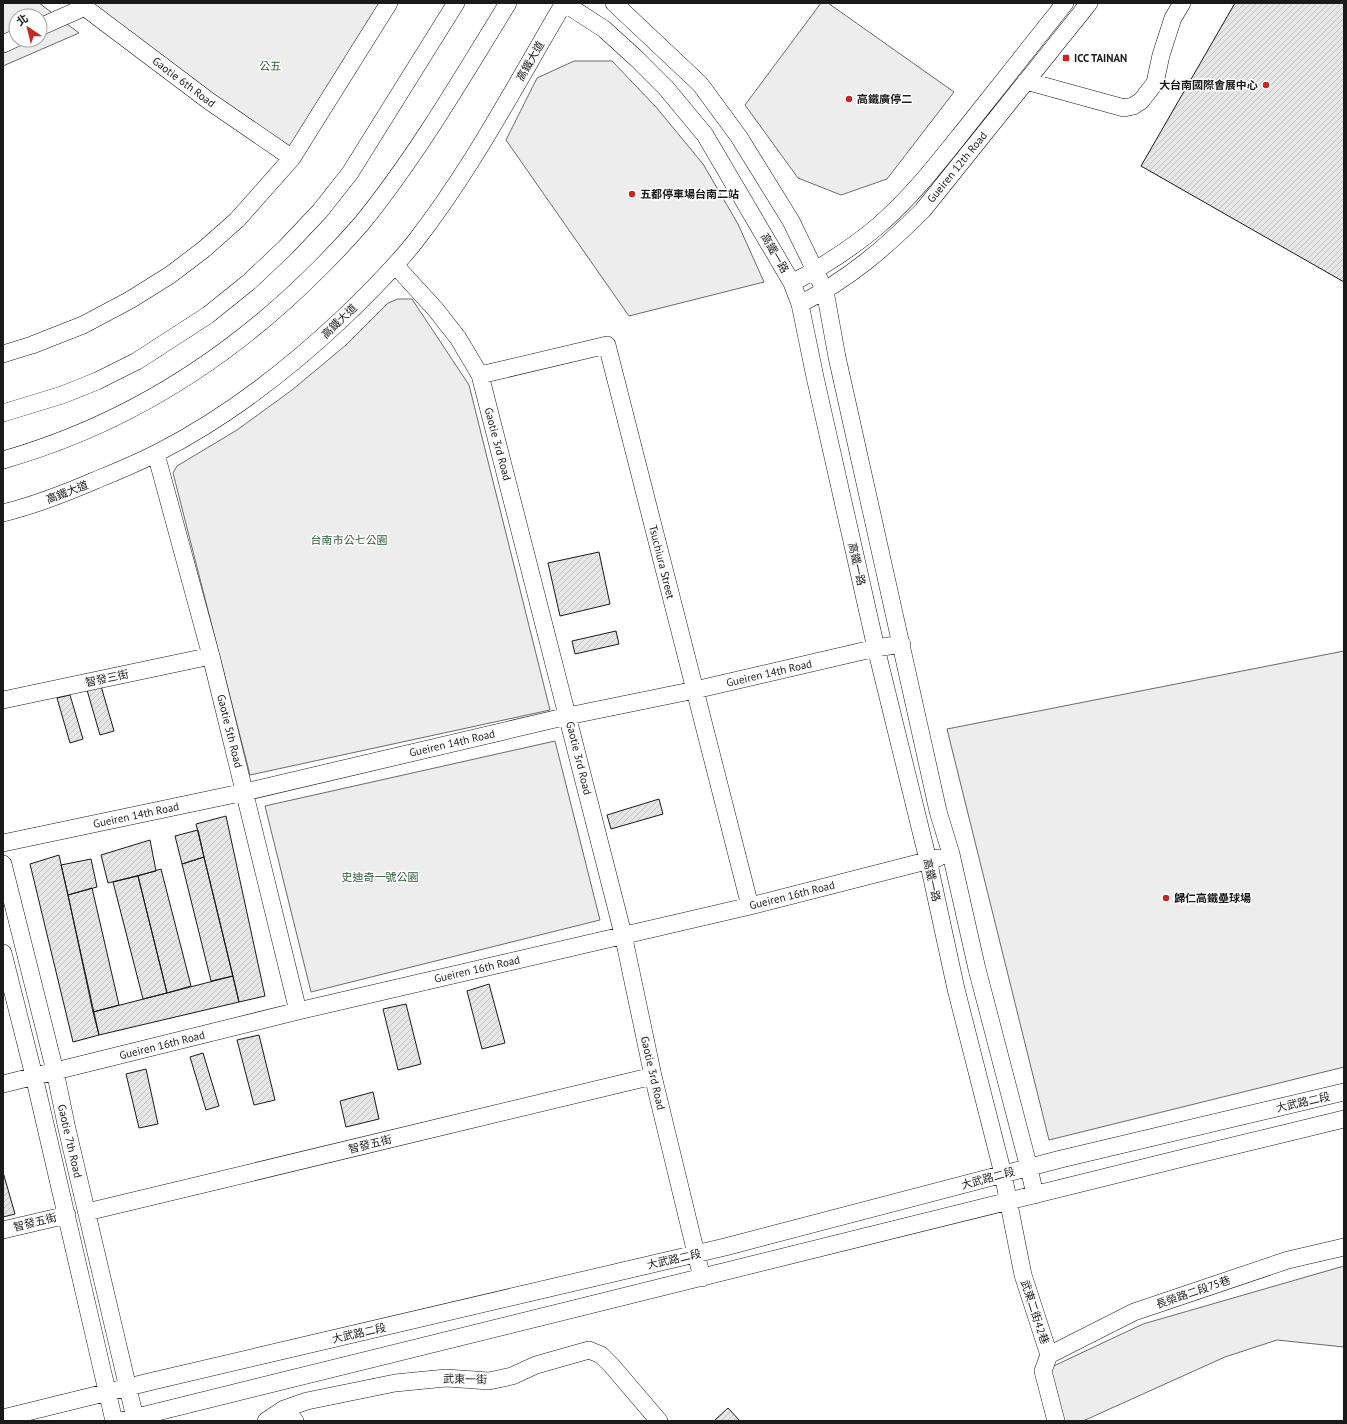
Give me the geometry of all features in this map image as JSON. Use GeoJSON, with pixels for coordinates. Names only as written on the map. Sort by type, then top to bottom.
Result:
{"type":"FeatureCollection","features":[{"type":"Feature","properties":{"kind":"street"},"geometry":{"type":"LineString","coordinates":[[3,354],[83,325],[130,300],[170,275],[203,250],[237,220],[292,158],[389,3]]}},
{"type":"Feature","properties":{"kind":"street"},"geometry":{"type":"LineString","coordinates":[[3,413],[97,381],[137,361],[208,316],[249,282],[285,248],[320,211],[350,173],[456,3]]}},
{"type":"Feature","properties":{"kind":"street"},"geometry":{"type":"LineString","coordinates":[[3,460],[32,452],[84,432],[146,402],[208,363],[271,315],[301,287],[361,224],[419,144],[508,3]]}},
{"type":"Feature","properties":{"kind":"street","name":"高鐵大道"},"geometry":{"type":"LineString","coordinates":[[3,513],[64,494],[156,454],[237,405],[280,373],[322,338],[395,265],[428,223],[466,168],[564,3]]}},
{"type":"Feature","properties":{"kind":"street","name":"高鐵一路"},"geometry":{"type":"LineString","coordinates":[[564,3],[604,29],[637,59],[666,88],[705,135],[792,283],[800,304],[876,648],[928,860],[956,990],[1003,1174],[1008,1202]]}},
{"type":"Feature","properties":{"kind":"street"},"geometry":{"type":"LineString","coordinates":[[614,3],[700,84],[739,136],[792,221],[825,292],[837,357],[938,811],[951,854],[977,969],[1035,1195]]}},
{"type":"Feature","properties":{"kind":"street","name":"Gueiren 12th Road"},"geometry":{"type":"LineString","coordinates":[[792,283],[851,247],[878,226],[906,200],[933,169],[1065,3]]}},
{"type":"Feature","properties":{"kind":"street","name":"Gueiren 12th Road"},"geometry":{"type":"LineString","coordinates":[[800,304],[825,292],[866,263],[894,240],[923,210],[1089,3]]}},
{"type":"Feature","properties":{"kind":"street"},"geometry":{"type":"LineString","coordinates":[[1026,81],[1124,108],[1133,106],[1141,101],[1155,83],[1161,56],[1173,18],[1182,3]]}},
{"type":"Feature","properties":{"kind":"street"},"geometry":{"type":"LineString","coordinates":[[48,23],[82,5]]}},
{"type":"Feature","properties":{"kind":"street","name":"Gaotie 6th Road"},"geometry":{"type":"LineString","coordinates":[[82,5],[210,101],[292,158]]}},
{"type":"Feature","properties":{"kind":"street","name":"Gaotie 3rd Road"},"geometry":{"type":"LineString","coordinates":[[395,265],[436,310],[458,338],[480,375],[623,934],[653,1076],[702,1278]]}},
{"type":"Feature","properties":{"kind":"street","name":"Tsuchiura Street"},"geometry":{"type":"LineString","coordinates":[[480,375],[607,345],[750,906]]}},
{"type":"Feature","properties":{"kind":"street","name":"Gaotie 5th Road"},"geometry":{"type":"LineString","coordinates":[[156,454],[211,656],[298,1011]]}},
{"type":"Feature","properties":{"kind":"street","name":"Gueiren 14th Road"},"geometry":{"type":"LineString","coordinates":[[3,843],[245,792],[568,716],[695,690],[876,648],[902,644]]}},
{"type":"Feature","properties":{"kind":"street","name":"智發三街"},"geometry":{"type":"LineString","coordinates":[[3,700],[211,656]]}},
{"type":"Feature","properties":{"kind":"street","name":"Gueiren 16th Road"},"geometry":{"type":"LineString","coordinates":[[3,1084],[298,1011],[623,934],[750,906],[951,854]]}},
{"type":"Feature","properties":{"kind":"street","name":"Gaotie 7th Road"},"geometry":{"type":"LineString","coordinates":[[3,864],[55,1071],[67,1129],[128,1388],[128,1419]]}},
{"type":"Feature","properties":{"kind":"street","name":"Gaotie 7th Road"},"geometry":{"type":"LineString","coordinates":[[3,953],[67,1215],[114,1421]]}},
{"type":"Feature","properties":{"kind":"street","name":"智發五街"},"geometry":{"type":"LineString","coordinates":[[87,1212],[653,1076]]}},
{"type":"Feature","properties":{"kind":"street","name":"大武路二段"},"geometry":{"type":"LineString","coordinates":[[3,1418],[696,1254],[1003,1174],[1344,1092]]}},
{"type":"Feature","properties":{"kind":"street"},"geometry":{"type":"LineString","coordinates":[[128,1419],[1344,1119]]}},
{"type":"Feature","properties":{"kind":"street","name":"武東二街42巷"},"geometry":{"type":"LineString","coordinates":[[1008,1202],[1023,1275],[1049,1354],[1043,1371],[1056,1421]]}},
{"type":"Feature","properties":{"kind":"street","name":"智發五街"},"geometry":{"type":"LineString","coordinates":[[3,1230],[67,1215]]}},
{"type":"Feature","properties":{"kind":"street","name":"長榮路二段75巷"},"geometry":{"type":"LineString","coordinates":[[1049,1354],[1134,1312],[1288,1260],[1344,1247]]}},
{"type":"Feature","properties":{"kind":"street","name":"武東一街"},"geometry":{"type":"LineString","coordinates":[[266,1421],[289,1415],[307,1401],[395,1383],[446,1378],[489,1381],[512,1376],[536,1365],[589,1350],[601,1355],[612,1366],[659,1421]]}},
{"type":"Feature","properties":{"kind":"street"},"geometry":{"type":"LineString","coordinates":[[325,1371],[332,1396]]}},
{"type":"Feature","properties":{"kind":"shaded area"},"geometry":{"type":"Polygon","coordinates":[[[39,3],[46,8],[8,8],[8,48],[44,48],[3,66],[3,4],[39,3]]]}},
{"type":"Feature","properties":{"kind":"shaded area","name":"公五"},"geometry":{"type":"Polygon","coordinates":[[[76,3],[384,3],[287,156],[76,3]]]}},
{"type":"Feature","properties":{"kind":"shaded area","name":"高鐵廣停二"},"geometry":{"type":"Polygon","coordinates":[[[821,3],[828,3],[954,92],[887,179],[841,195],[798,178],[745,105],[821,3]]]}},
{"type":"Feature","properties":{"kind":"shaded area"},"geometry":{"type":"Polygon","coordinates":[[[48,10],[79,33],[48,46],[48,10]]]}},
{"type":"Feature","properties":{"kind":"shaded area","name":"五都停車場台南二站"},"geometry":{"type":"Polygon","coordinates":[[[574,61],[612,61],[656,107],[703,164],[738,224],[764,282],[629,316],[506,140],[537,78],[574,61]]]}},
{"type":"Feature","properties":{"kind":"shaded area","name":"台南市公七公園"},"geometry":{"type":"Polygon","coordinates":[[[398,299],[412,299],[469,385],[550,710],[250,775],[173,473],[177,466],[237,430],[292,390],[346,345],[388,303],[398,299]]]}},
{"type":"Feature","properties":{"kind":"shaded area","name":"歸仁高鐵壘球場"},"geometry":{"type":"Polygon","coordinates":[[[1344,651],[1344,1067],[1049,1140],[947,729],[1344,651]]]}},
{"type":"Feature","properties":{"kind":"shaded area","name":"史迪奇一號公園"},"geometry":{"type":"Polygon","coordinates":[[[555,741],[600,920],[311,992],[265,806],[555,741]]]}},
{"type":"Feature","properties":{"kind":"shaded area"},"geometry":{"type":"Polygon","coordinates":[[[1344,1266],[1344,1347],[1277,1340],[1225,1357],[1083,1421],[1057,1421],[1043,1371],[1143,1324],[1344,1266]]]}},
{"type":"Feature","properties":{"kind":"building","name":"大台南國際會展中心"},"geometry":{"type":"Polygon","coordinates":[[[1235,3],[1344,3],[1344,282],[1141,166],[1235,3]]]}},
{"type":"Feature","properties":{"kind":"building"},"geometry":{"type":"Polygon","coordinates":[[[599,552],[610,604],[560,616],[548,563],[599,552]]]}},
{"type":"Feature","properties":{"kind":"building"},"geometry":{"type":"Polygon","coordinates":[[[616,631],[619,644],[575,654],[572,641],[616,631]]]}},
{"type":"Feature","properties":{"kind":"building"},"geometry":{"type":"Polygon","coordinates":[[[101,686],[114,731],[100,735],[87,690],[101,686]]]}},
{"type":"Feature","properties":{"kind":"building"},"geometry":{"type":"Polygon","coordinates":[[[70,695],[83,739],[70,743],[57,698],[70,695]]]}},
{"type":"Feature","properties":{"kind":"building"},"geometry":{"type":"Polygon","coordinates":[[[659,799],[663,814],[611,829],[607,815],[659,799]]]}},
{"type":"Feature","properties":{"kind":"building"},"geometry":{"type":"Polygon","coordinates":[[[226,816],[265,996],[239,1002],[196,824],[226,816]]]}},
{"type":"Feature","properties":{"kind":"building"},"geometry":{"type":"Polygon","coordinates":[[[198,830],[204,857],[182,864],[175,836],[198,830]]]}},
{"type":"Feature","properties":{"kind":"building"},"geometry":{"type":"Polygon","coordinates":[[[150,840],[156,871],[108,883],[101,855],[150,840]]]}},
{"type":"Feature","properties":{"kind":"building"},"geometry":{"type":"Polygon","coordinates":[[[59,855],[99,1035],[73,1042],[30,864],[59,855]]]}},
{"type":"Feature","properties":{"kind":"building"},"geometry":{"type":"Polygon","coordinates":[[[204,857],[233,976],[211,981],[182,864],[204,857]]]}},
{"type":"Feature","properties":{"kind":"building"},"geometry":{"type":"Polygon","coordinates":[[[91,859],[97,887],[68,895],[61,865],[91,859]]]}},
{"type":"Feature","properties":{"kind":"building"},"geometry":{"type":"Polygon","coordinates":[[[161,869],[191,986],[167,993],[138,876],[161,869]]]}},
{"type":"Feature","properties":{"kind":"building"},"geometry":{"type":"Polygon","coordinates":[[[138,876],[167,993],[143,999],[113,882],[138,876]]]}},
{"type":"Feature","properties":{"kind":"building"},"geometry":{"type":"Polygon","coordinates":[[[92,888],[119,1005],[93,1012],[68,895],[92,888]]]}},
{"type":"Feature","properties":{"kind":"building"},"geometry":{"type":"Polygon","coordinates":[[[233,976],[239,1002],[99,1035],[93,1012],[233,976]]]}},
{"type":"Feature","properties":{"kind":"building"},"geometry":{"type":"Polygon","coordinates":[[[489,984],[505,1043],[482,1049],[467,991],[489,984]]]}},
{"type":"Feature","properties":{"kind":"building"},"geometry":{"type":"Polygon","coordinates":[[[406,1004],[421,1064],[398,1070],[383,1009],[406,1004]]]}},
{"type":"Feature","properties":{"kind":"building"},"geometry":{"type":"Polygon","coordinates":[[[259,1035],[275,1100],[254,1105],[237,1040],[259,1035]]]}},
{"type":"Feature","properties":{"kind":"building"},"geometry":{"type":"Polygon","coordinates":[[[203,1053],[219,1106],[206,1110],[190,1057],[203,1053]]]}},
{"type":"Feature","properties":{"kind":"building"},"geometry":{"type":"Polygon","coordinates":[[[146,1069],[158,1124],[139,1128],[126,1074],[146,1069]]]}},
{"type":"Feature","properties":{"kind":"building"},"geometry":{"type":"Polygon","coordinates":[[[373,1092],[379,1119],[346,1127],[340,1101],[373,1092]]]}},
{"type":"Feature","properties":{"kind":"building"},"geometry":{"type":"Polygon","coordinates":[[[3,1172],[15,1214],[3,1217],[3,1172]]]}},
{"type":"Feature","properties":{"kind":"building"},"geometry":{"type":"Polygon","coordinates":[[[728,1408],[740,1421],[714,1421],[728,1408]]]}},
{"type":"Feature","properties":{"kind":"place","name":"ICC TAINAN"},"geometry":{"type":"Point","coordinates":[1066,58]}},
{"type":"Feature","properties":{"kind":"place","name":"大台南國際會展中心"},"geometry":{"type":"Point","coordinates":[1266,85]}},
{"type":"Feature","properties":{"kind":"place","name":"高鐵廣停二"},"geometry":{"type":"Point","coordinates":[849,99]}},
{"type":"Feature","properties":{"kind":"place","name":"五都停車場台南二站"},"geometry":{"type":"Point","coordinates":[632,194]}},
{"type":"Feature","properties":{"kind":"place","name":"歸仁高鐵壘球場"},"geometry":{"type":"Point","coordinates":[1166,898]}}]}
